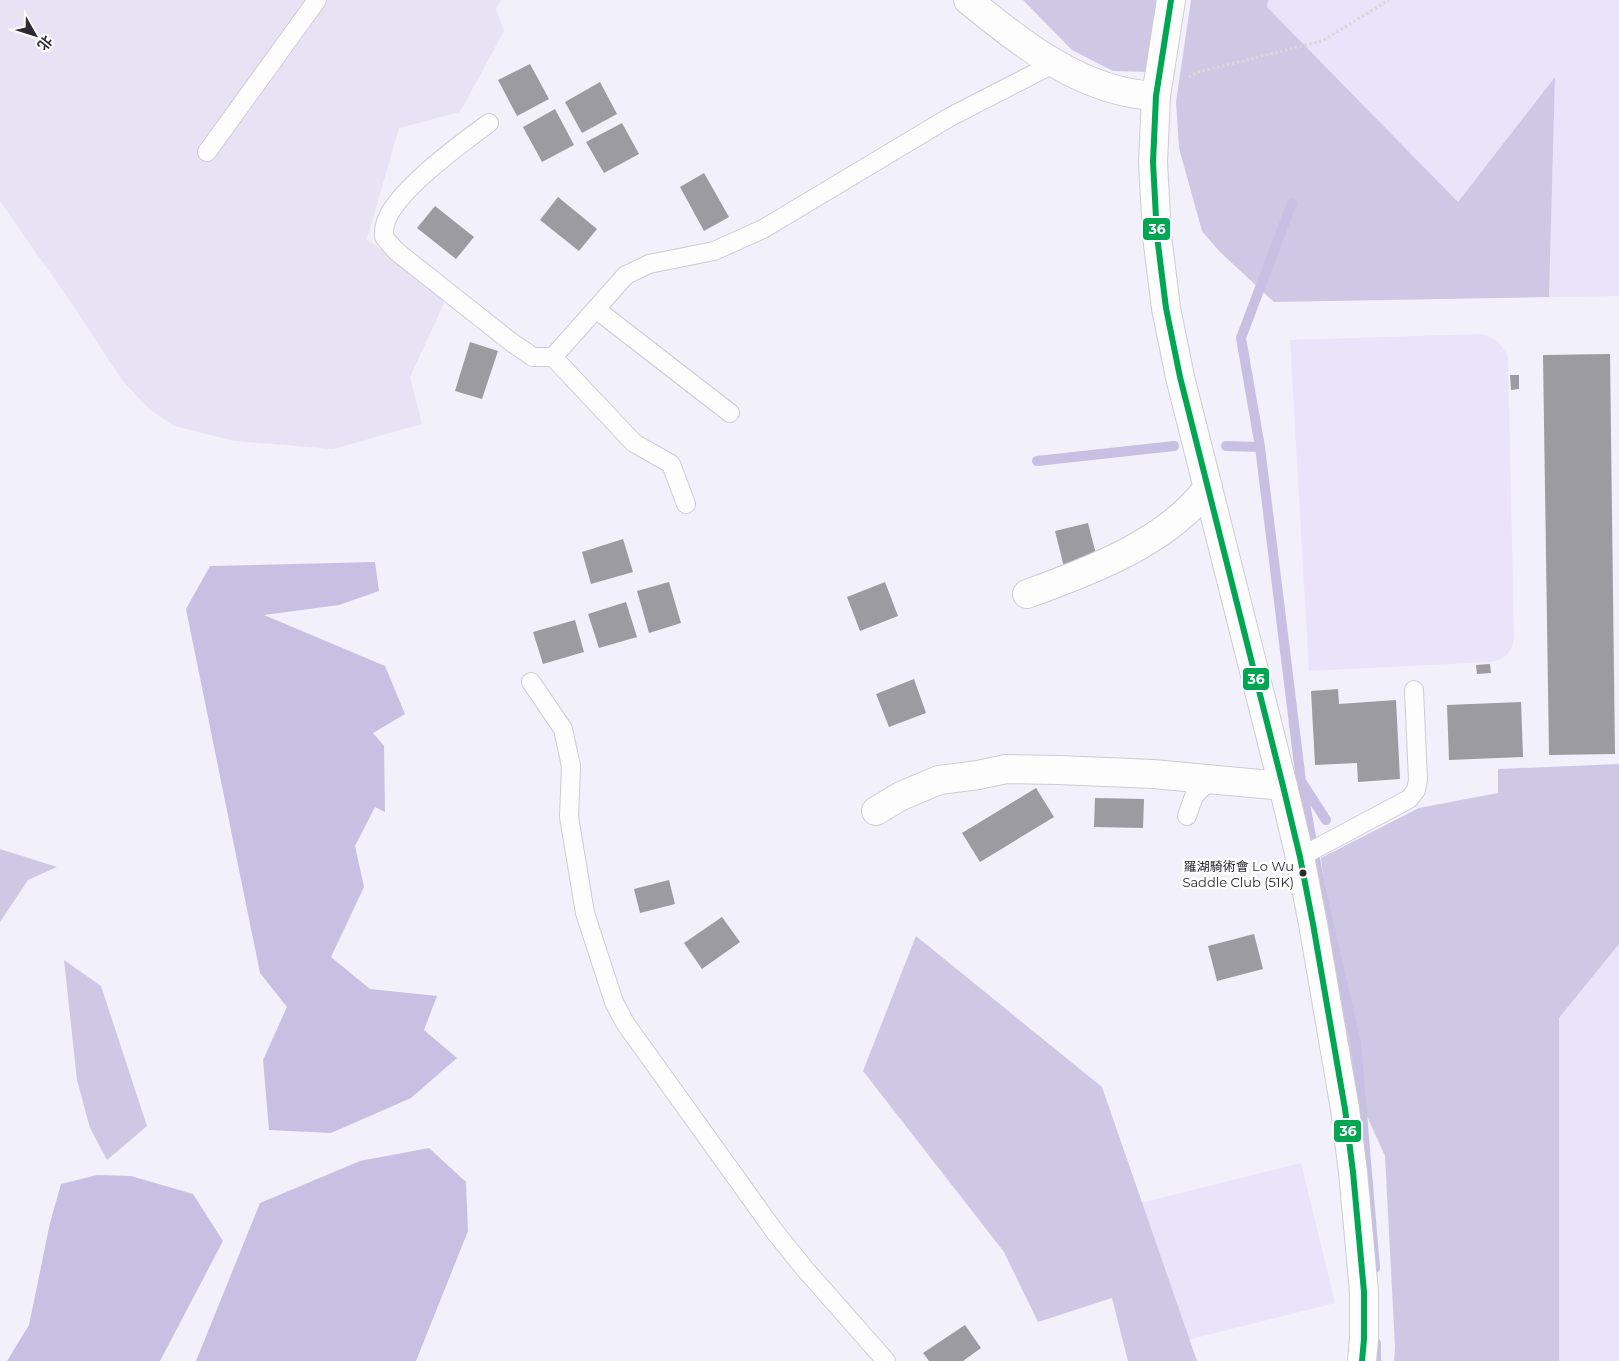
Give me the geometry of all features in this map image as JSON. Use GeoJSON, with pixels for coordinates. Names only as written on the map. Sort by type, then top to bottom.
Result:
{"type":"FeatureCollection","features":[{"type":"Feature","properties":{"kind":"street"},"geometry":{"type":"LineString","coordinates":[[968,0],[1030,48],[1086,80],[1134,95],[1156,96]]}},
{"type":"Feature","properties":{"kind":"street"},"geometry":{"type":"LineString","coordinates":[[1172,0],[1156,96],[1153,162],[1157,236],[1166,308],[1180,377],[1300,856],[1325,992],[1353,1172],[1364,1292],[1362,1361]]}},
{"type":"Feature","properties":{"kind":"street"},"geometry":{"type":"LineString","coordinates":[[1026,594],[1086,573],[1154,538],[1199,501],[1208,487]]}},
{"type":"Feature","properties":{"kind":"street"},"geometry":{"type":"LineString","coordinates":[[876,811],[901,796],[939,780],[978,776],[1006,769],[1059,770],[1211,779],[1284,786]]}},
{"type":"Feature","properties":{"kind":"lane"},"geometry":{"type":"LineString","coordinates":[[207,152],[317,0]]}},
{"type":"Feature","properties":{"kind":"lane"},"geometry":{"type":"LineString","coordinates":[[553,357],[597,310],[626,275],[649,264],[714,251],[763,228],[950,117],[1056,63]]}},
{"type":"Feature","properties":{"kind":"lane"},"geometry":{"type":"LineString","coordinates":[[489,123],[440,160],[398,201],[385,224],[384,237],[396,251],[511,342],[533,357],[553,357],[634,442],[671,464],[686,504]]}},
{"type":"Feature","properties":{"kind":"lane"},"geometry":{"type":"LineString","coordinates":[[597,310],[730,413]]}},
{"type":"Feature","properties":{"kind":"lane"},"geometry":{"type":"LineString","coordinates":[[531,682],[563,730],[571,766],[569,817],[584,913],[614,1002],[625,1023],[775,1232],[886,1361]]}},
{"type":"Feature","properties":{"kind":"lane"},"geometry":{"type":"LineString","coordinates":[[1300,856],[1409,798],[1416,790],[1418,780],[1414,690]]}},
{"type":"Feature","properties":{"kind":"lane"},"geometry":{"type":"LineString","coordinates":[[1187,816],[1194,796],[1211,779]]}},
{"type":"Feature","properties":{"kind":"path"},"geometry":{"type":"LineString","coordinates":[[1156,96],[1198,72],[1322,41],[1389,0]]}},
{"type":"Feature","properties":{"kind":"shaded area"},"geometry":{"type":"Polygon","coordinates":[[[0,0],[501,0],[496,9],[504,31],[460,112],[399,128],[367,239],[446,299],[410,377],[422,424],[333,449],[234,441],[174,426],[149,409],[121,379],[72,304],[0,201],[0,0]]]}},
{"type":"Feature","properties":{"kind":"shaded area"},"geometry":{"type":"Polygon","coordinates":[[[1023,0],[1161,0],[1149,72],[1113,71],[1072,50],[1023,0]]]}},
{"type":"Feature","properties":{"kind":"shaded area"},"geometry":{"type":"Polygon","coordinates":[[[1191,0],[1268,0],[1267,7],[1458,202],[1555,77],[1549,297],[1274,302],[1219,251],[1202,231],[1179,148],[1176,102],[1191,0]]]}},
{"type":"Feature","properties":{"kind":"shaded area"},"geometry":{"type":"Polygon","coordinates":[[[1268,0],[1619,0],[1619,296],[1549,297],[1555,78],[1458,202],[1267,7],[1268,0]]]}},
{"type":"Feature","properties":{"kind":"shaded area"},"geometry":{"type":"Polygon","coordinates":[[[1481,334],[1498,342],[1508,358],[1514,638],[1512,647],[1504,657],[1490,662],[1309,671],[1290,340],[1481,334]]]}},
{"type":"Feature","properties":{"kind":"shaded area"},"geometry":{"type":"Polygon","coordinates":[[[375,562],[379,591],[339,605],[264,615],[385,666],[405,714],[373,733],[384,746],[385,812],[375,807],[355,846],[364,887],[331,957],[370,989],[437,996],[424,1030],[457,1058],[411,1098],[331,1133],[269,1130],[263,1060],[287,1007],[260,973],[186,609],[210,566],[375,562]]]}},
{"type":"Feature","properties":{"kind":"shaded area"},"geometry":{"type":"Polygon","coordinates":[[[1619,764],[1619,944],[1559,1018],[1559,1361],[1394,1361],[1395,1347],[1385,1156],[1348,1074],[1321,858],[1419,808],[1498,793],[1498,769],[1619,764]]]}},
{"type":"Feature","properties":{"kind":"shaded area"},"geometry":{"type":"Polygon","coordinates":[[[0,849],[57,867],[28,880],[0,922],[0,849]]]}},
{"type":"Feature","properties":{"kind":"shaded area"},"geometry":{"type":"Polygon","coordinates":[[[916,936],[1102,1087],[1197,1361],[1128,1361],[1112,1298],[1038,1322],[1004,1252],[863,1071],[916,936]]]}},
{"type":"Feature","properties":{"kind":"shaded area"},"geometry":{"type":"Polygon","coordinates":[[[1619,944],[1619,1361],[1559,1361],[1559,1018],[1619,944]]]}},
{"type":"Feature","properties":{"kind":"shaded area"},"geometry":{"type":"Polygon","coordinates":[[[64,960],[101,986],[147,1126],[107,1160],[90,1128],[77,1080],[64,960]]]}},
{"type":"Feature","properties":{"kind":"shaded area"},"geometry":{"type":"Polygon","coordinates":[[[429,1148],[466,1182],[468,1231],[416,1361],[196,1361],[260,1203],[360,1161],[429,1148]]]}},
{"type":"Feature","properties":{"kind":"shaded area"},"geometry":{"type":"Polygon","coordinates":[[[1301,1163],[1335,1303],[1151,1349],[1117,1209],[1301,1163]]]}},
{"type":"Feature","properties":{"kind":"shaded area"},"geometry":{"type":"Polygon","coordinates":[[[97,1175],[131,1176],[193,1194],[223,1241],[160,1361],[7,1361],[29,1325],[50,1223],[61,1184],[97,1175]]]}},
{"type":"Feature","properties":{"kind":"building"},"geometry":{"type":"Polygon","coordinates":[[[530,64],[549,99],[517,116],[498,80],[530,64]]]}},
{"type":"Feature","properties":{"kind":"building"},"geometry":{"type":"Polygon","coordinates":[[[600,82],[617,114],[582,133],[565,102],[600,82]]]}},
{"type":"Feature","properties":{"kind":"building"},"geometry":{"type":"Polygon","coordinates":[[[555,109],[574,145],[542,162],[523,127],[555,109]]]}},
{"type":"Feature","properties":{"kind":"building"},"geometry":{"type":"Polygon","coordinates":[[[622,123],[639,154],[604,173],[586,142],[622,123]]]}},
{"type":"Feature","properties":{"kind":"building"},"geometry":{"type":"Polygon","coordinates":[[[704,173],[729,217],[704,231],[680,187],[704,173]]]}},
{"type":"Feature","properties":{"kind":"building"},"geometry":{"type":"Polygon","coordinates":[[[558,197],[597,229],[579,251],[540,220],[558,197]]]}},
{"type":"Feature","properties":{"kind":"building"},"geometry":{"type":"Polygon","coordinates":[[[435,206],[474,237],[456,259],[417,228],[435,206]]]}},
{"type":"Feature","properties":{"kind":"building"},"geometry":{"type":"Polygon","coordinates":[[[470,342],[498,351],[482,399],[455,391],[470,342]]]}},
{"type":"Feature","properties":{"kind":"building"},"geometry":{"type":"Polygon","coordinates":[[[1610,354],[1615,754],[1549,755],[1543,355],[1610,354]]]}},
{"type":"Feature","properties":{"kind":"building"},"geometry":{"type":"Polygon","coordinates":[[[1510,375],[1519,375],[1519,389],[1511,390],[1510,375]]]}},
{"type":"Feature","properties":{"kind":"building"},"geometry":{"type":"Polygon","coordinates":[[[1088,523],[1098,562],[1065,571],[1055,531],[1088,523]]]}},
{"type":"Feature","properties":{"kind":"building"},"geometry":{"type":"Polygon","coordinates":[[[623,539],[633,572],[591,584],[582,552],[623,539]]]}},
{"type":"Feature","properties":{"kind":"building"},"geometry":{"type":"Polygon","coordinates":[[[669,582],[681,623],[649,633],[637,591],[669,582]]]}},
{"type":"Feature","properties":{"kind":"building"},"geometry":{"type":"Polygon","coordinates":[[[885,582],[898,616],[860,631],[847,597],[885,582]]]}},
{"type":"Feature","properties":{"kind":"building"},"geometry":{"type":"Polygon","coordinates":[[[626,602],[637,637],[599,648],[588,614],[626,602]]]}},
{"type":"Feature","properties":{"kind":"building"},"geometry":{"type":"Polygon","coordinates":[[[575,620],[584,652],[543,664],[533,632],[575,620]]]}},
{"type":"Feature","properties":{"kind":"building"},"geometry":{"type":"Polygon","coordinates":[[[1490,664],[1491,673],[1477,674],[1476,665],[1490,664]]]}},
{"type":"Feature","properties":{"kind":"building"},"geometry":{"type":"Polygon","coordinates":[[[914,679],[926,713],[889,727],[876,694],[914,679]]]}},
{"type":"Feature","properties":{"kind":"building"},"geometry":{"type":"Polygon","coordinates":[[[1338,689],[1339,704],[1396,700],[1400,779],[1358,782],[1357,763],[1315,765],[1311,691],[1338,689]]]}},
{"type":"Feature","properties":{"kind":"building"},"geometry":{"type":"Polygon","coordinates":[[[1521,702],[1523,757],[1449,760],[1447,705],[1521,702]]]}},
{"type":"Feature","properties":{"kind":"building"},"geometry":{"type":"Polygon","coordinates":[[[1036,788],[1054,817],[980,862],[962,833],[1036,788]]]}},
{"type":"Feature","properties":{"kind":"building"},"geometry":{"type":"Polygon","coordinates":[[[1095,798],[1144,799],[1143,828],[1094,827],[1095,798]]]}},
{"type":"Feature","properties":{"kind":"building"},"geometry":{"type":"Polygon","coordinates":[[[669,880],[675,904],[640,913],[634,889],[669,880]]]}},
{"type":"Feature","properties":{"kind":"building"},"geometry":{"type":"Polygon","coordinates":[[[722,917],[740,942],[702,969],[684,943],[722,917]]]}},
{"type":"Feature","properties":{"kind":"building"},"geometry":{"type":"Polygon","coordinates":[[[1254,934],[1263,969],[1217,981],[1208,946],[1254,934]]]}},
{"type":"Feature","properties":{"kind":"building"},"geometry":{"type":"Polygon","coordinates":[[[965,1325],[981,1348],[963,1361],[929,1361],[923,1353],[965,1325]]]}},
{"type":"Feature","properties":{"kind":"waterway"},"geometry":{"type":"LineString","coordinates":[[1292,203],[1241,338],[1260,447],[1301,781],[1326,820]]}},
{"type":"Feature","properties":{"kind":"waterway"},"geometry":{"type":"LineString","coordinates":[[1037,461],[1174,446]]}},
{"type":"Feature","properties":{"kind":"waterway"},"geometry":{"type":"LineString","coordinates":[[1226,446],[1260,447]]}},
{"type":"Feature","properties":{"kind":"waterway"},"geometry":{"type":"LineString","coordinates":[[1302,787],[1320,886],[1356,1043],[1375,1268]]}},
{"type":"Feature","properties":{"kind":"waterway"},"geometry":{"type":"LineString","coordinates":[[1376,1343],[1376,1361]]}},
{"type":"Feature","properties":{"kind":"transit line","name":"36"},"geometry":{"type":"LineString","coordinates":[[1171,0],[1156,96],[1153,162],[1157,236],[1166,308],[1180,377],[1300,857],[1313,924],[1345,1109],[1353,1172],[1364,1292],[1362,1361]]}},
{"type":"Feature","properties":{"kind":"place","name":"羅湖騎術會 Lo Wu Saddle Club (51K)"},"geometry":{"type":"Point","coordinates":[1303,873]}}]}
